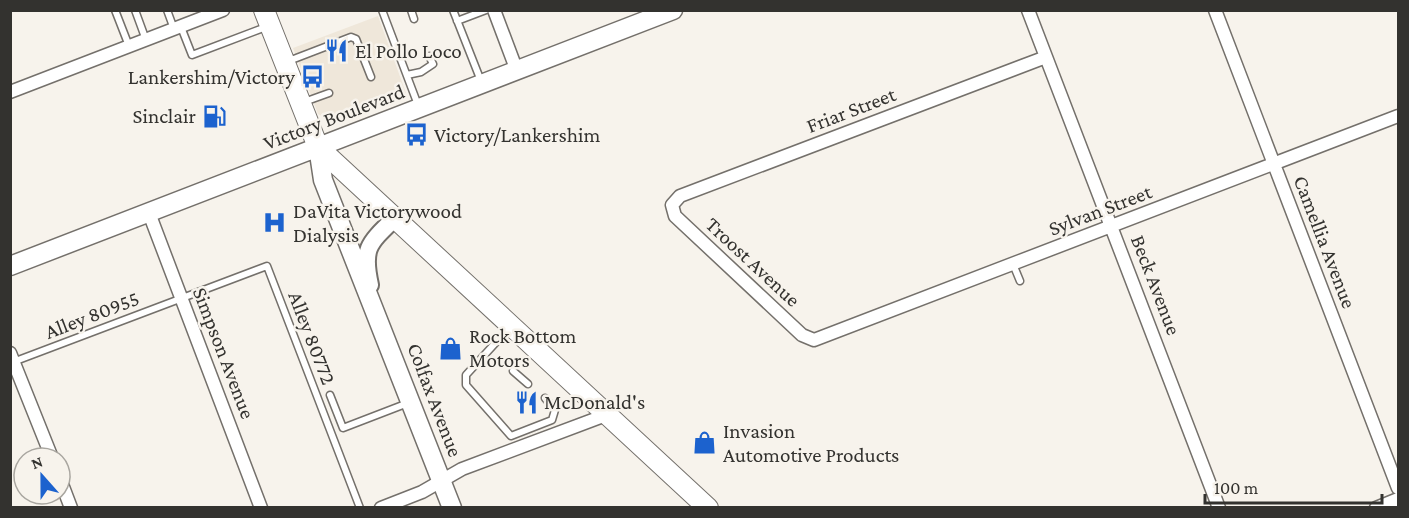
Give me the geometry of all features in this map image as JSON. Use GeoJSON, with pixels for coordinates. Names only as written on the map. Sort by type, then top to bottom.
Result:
{"type":"FeatureCollection","features":[{"type":"Feature","properties":{"kind":"main road","name":"Victory Boulevard"},"geometry":{"type":"LineString","coordinates":[[10,266],[673,10]]}},
{"type":"Feature","properties":{"kind":"main road"},"geometry":{"type":"LineString","coordinates":[[267,18],[318,147],[708,507]]}},
{"type":"Feature","properties":{"kind":"main road","name":"Colfax Avenue"},"geometry":{"type":"LineString","coordinates":[[318,147],[323,180],[452,507]]}},
{"type":"Feature","properties":{"kind":"street"},"geometry":{"type":"LineString","coordinates":[[10,92],[129,47],[210,13],[223,10]]}},
{"type":"Feature","properties":{"kind":"street"},"geometry":{"type":"LineString","coordinates":[[494,10],[517,71]]}},
{"type":"Feature","properties":{"kind":"street","name":"Beck Avenue"},"geometry":{"type":"LineString","coordinates":[[1028,10],[1219,507]]}},
{"type":"Feature","properties":{"kind":"street","name":"Camellia Avenue"},"geometry":{"type":"LineString","coordinates":[[1215,10],[1398,488]]}},
{"type":"Feature","properties":{"kind":"street","name":"Friar Street"},"geometry":{"type":"LineString","coordinates":[[672,205],[680,196],[1046,57]]}},
{"type":"Feature","properties":{"kind":"street","name":"Sylvan Street"},"geometry":{"type":"LineString","coordinates":[[814,340],[1398,116]]}},
{"type":"Feature","properties":{"kind":"street","name":"Troost Avenue"},"geometry":{"type":"LineString","coordinates":[[672,205],[675,216],[802,334],[814,340]]}},
{"type":"Feature","properties":{"kind":"street","name":"Simpson Avenue"},"geometry":{"type":"LineString","coordinates":[[149,213],[261,507]]}},
{"type":"Feature","properties":{"kind":"street","name":"Colfax Avenue"},"geometry":{"type":"LineString","coordinates":[[375,310],[366,268],[367,247],[394,219]]}},
{"type":"Feature","properties":{"kind":"street"},"geometry":{"type":"LineString","coordinates":[[12,359],[47,446]]}},
{"type":"Feature","properties":{"kind":"street"},"geometry":{"type":"LineString","coordinates":[[381,507],[442,481],[462,469],[606,415]]}},
{"type":"Feature","properties":{"kind":"street"},"geometry":{"type":"LineString","coordinates":[[1376,507],[1398,499]]}},
{"type":"Feature","properties":{"kind":"lane"},"geometry":{"type":"LineString","coordinates":[[115,10],[129,47]]}},
{"type":"Feature","properties":{"kind":"lane"},"geometry":{"type":"LineString","coordinates":[[135,10],[146,40]]}},
{"type":"Feature","properties":{"kind":"lane"},"geometry":{"type":"LineString","coordinates":[[167,10],[192,56],[267,18]]}},
{"type":"Feature","properties":{"kind":"lane"},"geometry":{"type":"LineString","coordinates":[[382,10],[420,108]]}},
{"type":"Feature","properties":{"kind":"lane"},"geometry":{"type":"LineString","coordinates":[[411,10],[414,19]]}},
{"type":"Feature","properties":{"kind":"lane"},"geometry":{"type":"LineString","coordinates":[[453,10],[482,84]]}},
{"type":"Feature","properties":{"kind":"lane"},"geometry":{"type":"LineString","coordinates":[[457,21],[486,10]]}},
{"type":"Feature","properties":{"kind":"lane"},"geometry":{"type":"LineString","coordinates":[[284,62],[351,36],[356,39],[371,77]]}},
{"type":"Feature","properties":{"kind":"lane"},"geometry":{"type":"LineString","coordinates":[[407,75],[426,70],[433,64],[429,56]]}},
{"type":"Feature","properties":{"kind":"lane"},"geometry":{"type":"LineString","coordinates":[[301,104],[330,93]]}},
{"type":"Feature","properties":{"kind":"lane"},"geometry":{"type":"LineString","coordinates":[[1013,264],[1020,281]]}},
{"type":"Feature","properties":{"kind":"lane","name":"Alley 80772"},"geometry":{"type":"LineString","coordinates":[[182,298],[267,266],[360,507]]}},
{"type":"Feature","properties":{"kind":"lane","name":"Alley 80955"},"geometry":{"type":"LineString","coordinates":[[12,359],[182,298]]}},
{"type":"Feature","properties":{"kind":"lane"},"geometry":{"type":"LineString","coordinates":[[510,326],[466,375],[466,385],[511,436],[552,420],[555,410],[545,399]]}},
{"type":"Feature","properties":{"kind":"lane"},"geometry":{"type":"LineString","coordinates":[[513,371],[528,384]]}},
{"type":"Feature","properties":{"kind":"lane"},"geometry":{"type":"LineString","coordinates":[[330,394],[343,428],[412,402]]}},
{"type":"Feature","properties":{"kind":"shaded area"},"geometry":{"type":"Polygon","coordinates":[[[378,16],[406,93],[331,121],[318,114],[293,48],[378,16]]]}},
{"type":"Feature","properties":{"kind":"place","name":"El Pollo Loco"},"geometry":{"type":"Point","coordinates":[337,51]}},
{"type":"Feature","properties":{"kind":"place","name":"Lankershim/Victory"},"geometry":{"type":"Point","coordinates":[313,77]}},
{"type":"Feature","properties":{"kind":"place","name":"Sinclair"},"geometry":{"type":"Point","coordinates":[214,116]}},
{"type":"Feature","properties":{"kind":"place","name":"Victory/Lankershim"},"geometry":{"type":"Point","coordinates":[416,135]}},
{"type":"Feature","properties":{"kind":"place","name":"DaVita Victorywood Dialysis"},"geometry":{"type":"Point","coordinates":[275,223]}},
{"type":"Feature","properties":{"kind":"place","name":"Rock Bottom Motors"},"geometry":{"type":"Point","coordinates":[451,348]}},
{"type":"Feature","properties":{"kind":"place","name":"McDonald's"},"geometry":{"type":"Point","coordinates":[526,402]}},
{"type":"Feature","properties":{"kind":"place","name":"Invasion Automotive Products"},"geometry":{"type":"Point","coordinates":[705,443]}}]}
